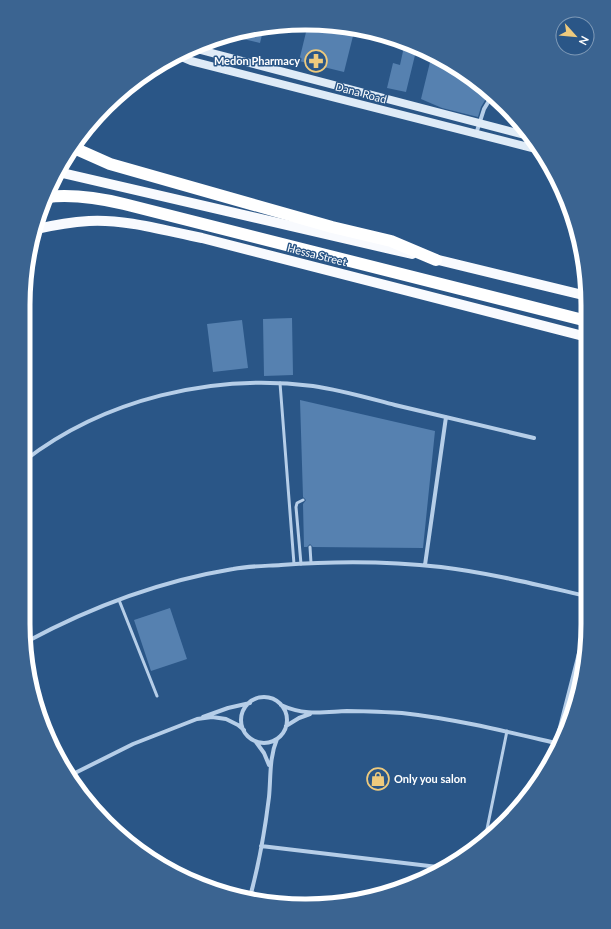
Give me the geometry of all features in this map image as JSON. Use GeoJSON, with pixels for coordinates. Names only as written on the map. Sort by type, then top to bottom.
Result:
{"type":"FeatureCollection","features":[{"type":"Feature","properties":{"kind":"highway"},"geometry":{"type":"LineString","coordinates":[[78,150],[110,164],[332,227],[391,241],[436,260]]}},
{"type":"Feature","properties":{"kind":"highway"},"geometry":{"type":"LineString","coordinates":[[52,197],[76,196],[124,204],[581,319]]}},
{"type":"Feature","properties":{"kind":"main road","name":"Hessa Street"},"geometry":{"type":"LineString","coordinates":[[64,173],[580,294]]}},
{"type":"Feature","properties":{"kind":"main road","name":"Hessa Street"},"geometry":{"type":"LineString","coordinates":[[41,228],[90,221],[108,222],[202,238],[581,334]]}},
{"type":"Feature","properties":{"kind":"street","name":"Dana Road"},"geometry":{"type":"LineString","coordinates":[[202,50],[521,134]]}},
{"type":"Feature","properties":{"kind":"street","name":"Dana Road"},"geometry":{"type":"LineString","coordinates":[[185,58],[191,61],[532,148]]}},
{"type":"Feature","properties":{"kind":"street"},"geometry":{"type":"LineString","coordinates":[[476,135],[484,109],[489,100]]}},
{"type":"Feature","properties":{"kind":"street"},"geometry":{"type":"LineString","coordinates":[[30,457],[49,443],[84,424],[139,402],[177,392],[210,386],[242,383],[280,383],[332,389],[534,438]]}},
{"type":"Feature","properties":{"kind":"street"},"geometry":{"type":"LineString","coordinates":[[425,565],[446,417]]}},
{"type":"Feature","properties":{"kind":"street"},"geometry":{"type":"LineString","coordinates":[[31,640],[77,617],[119,600],[170,584],[215,572],[294,564],[364,562],[425,565],[486,574],[581,595]]}},
{"type":"Feature","properties":{"kind":"street"},"geometry":{"type":"LineString","coordinates":[[565,716],[579,654]]}},
{"type":"Feature","properties":{"kind":"street"},"geometry":{"type":"LineString","coordinates":[[74,773],[133,744],[218,711],[264,697],[274,699],[282,705],[300,712],[314,713],[364,711],[401,713],[446,719],[507,731],[554,743]]}},
{"type":"Feature","properties":{"kind":"street"},"geometry":{"type":"LineString","coordinates":[[250,702],[242,714],[242,722],[247,735],[256,741],[266,743],[277,739]]}},
{"type":"Feature","properties":{"kind":"street"},"geometry":{"type":"LineString","coordinates":[[251,894],[266,816],[271,756],[277,739],[284,731],[286,726],[286,715],[282,705]]}},
{"type":"Feature","properties":{"kind":"street"},"geometry":{"type":"LineString","coordinates":[[286,726],[299,718],[314,713]]}},
{"type":"Feature","properties":{"kind":"street"},"geometry":{"type":"LineString","coordinates":[[198,719],[212,717],[226,719],[244,730]]}},
{"type":"Feature","properties":{"kind":"street"},"geometry":{"type":"LineString","coordinates":[[256,741],[267,759],[270,773]]}},
{"type":"Feature","properties":{"kind":"street"},"geometry":{"type":"LineString","coordinates":[[261,846],[435,867]]}},
{"type":"Feature","properties":{"kind":"lane"},"geometry":{"type":"LineString","coordinates":[[280,383],[294,564]]}},
{"type":"Feature","properties":{"kind":"lane"},"geometry":{"type":"LineString","coordinates":[[301,564],[296,506],[298,502],[303,500]]}},
{"type":"Feature","properties":{"kind":"lane"},"geometry":{"type":"LineString","coordinates":[[299,544],[304,540]]}},
{"type":"Feature","properties":{"kind":"lane"},"geometry":{"type":"LineString","coordinates":[[310,547],[311,563]]}},
{"type":"Feature","properties":{"kind":"lane"},"geometry":{"type":"LineString","coordinates":[[119,600],[157,696]]}},
{"type":"Feature","properties":{"kind":"lane"},"geometry":{"type":"LineString","coordinates":[[487,831],[507,731]]}},
{"type":"Feature","properties":{"kind":"building"},"geometry":{"type":"Polygon","coordinates":[[[307,30],[353,34],[344,72],[299,61],[307,30]]]}},
{"type":"Feature","properties":{"kind":"building"},"geometry":{"type":"Polygon","coordinates":[[[262,33],[260,43],[239,38],[262,33]]]}},
{"type":"Feature","properties":{"kind":"building"},"geometry":{"type":"Polygon","coordinates":[[[404,48],[416,53],[406,92],[387,88],[393,63],[400,65],[404,48]]]}},
{"type":"Feature","properties":{"kind":"building"},"geometry":{"type":"Polygon","coordinates":[[[431,60],[459,76],[487,98],[481,107],[478,117],[442,108],[421,99],[431,60]]]}},
{"type":"Feature","properties":{"kind":"building"},"geometry":{"type":"Polygon","coordinates":[[[292,318],[293,375],[264,376],[263,319],[292,318]]]}},
{"type":"Feature","properties":{"kind":"building"},"geometry":{"type":"Polygon","coordinates":[[[242,320],[248,368],[213,372],[207,324],[242,320]]]}},
{"type":"Feature","properties":{"kind":"building"},"geometry":{"type":"Polygon","coordinates":[[[300,400],[435,431],[423,548],[313,547],[310,544],[307,547],[304,547],[303,504],[306,500],[303,497],[300,400]]]}},
{"type":"Feature","properties":{"kind":"building"},"geometry":{"type":"Polygon","coordinates":[[[170,608],[187,659],[151,671],[134,620],[170,608]]]}},
{"type":"Feature","properties":{"kind":"place","name":"Medon Pharmacy"},"geometry":{"type":"Point","coordinates":[316,61]}},
{"type":"Feature","properties":{"kind":"place","name":"Only you salon"},"geometry":{"type":"Point","coordinates":[378,779]}}]}
